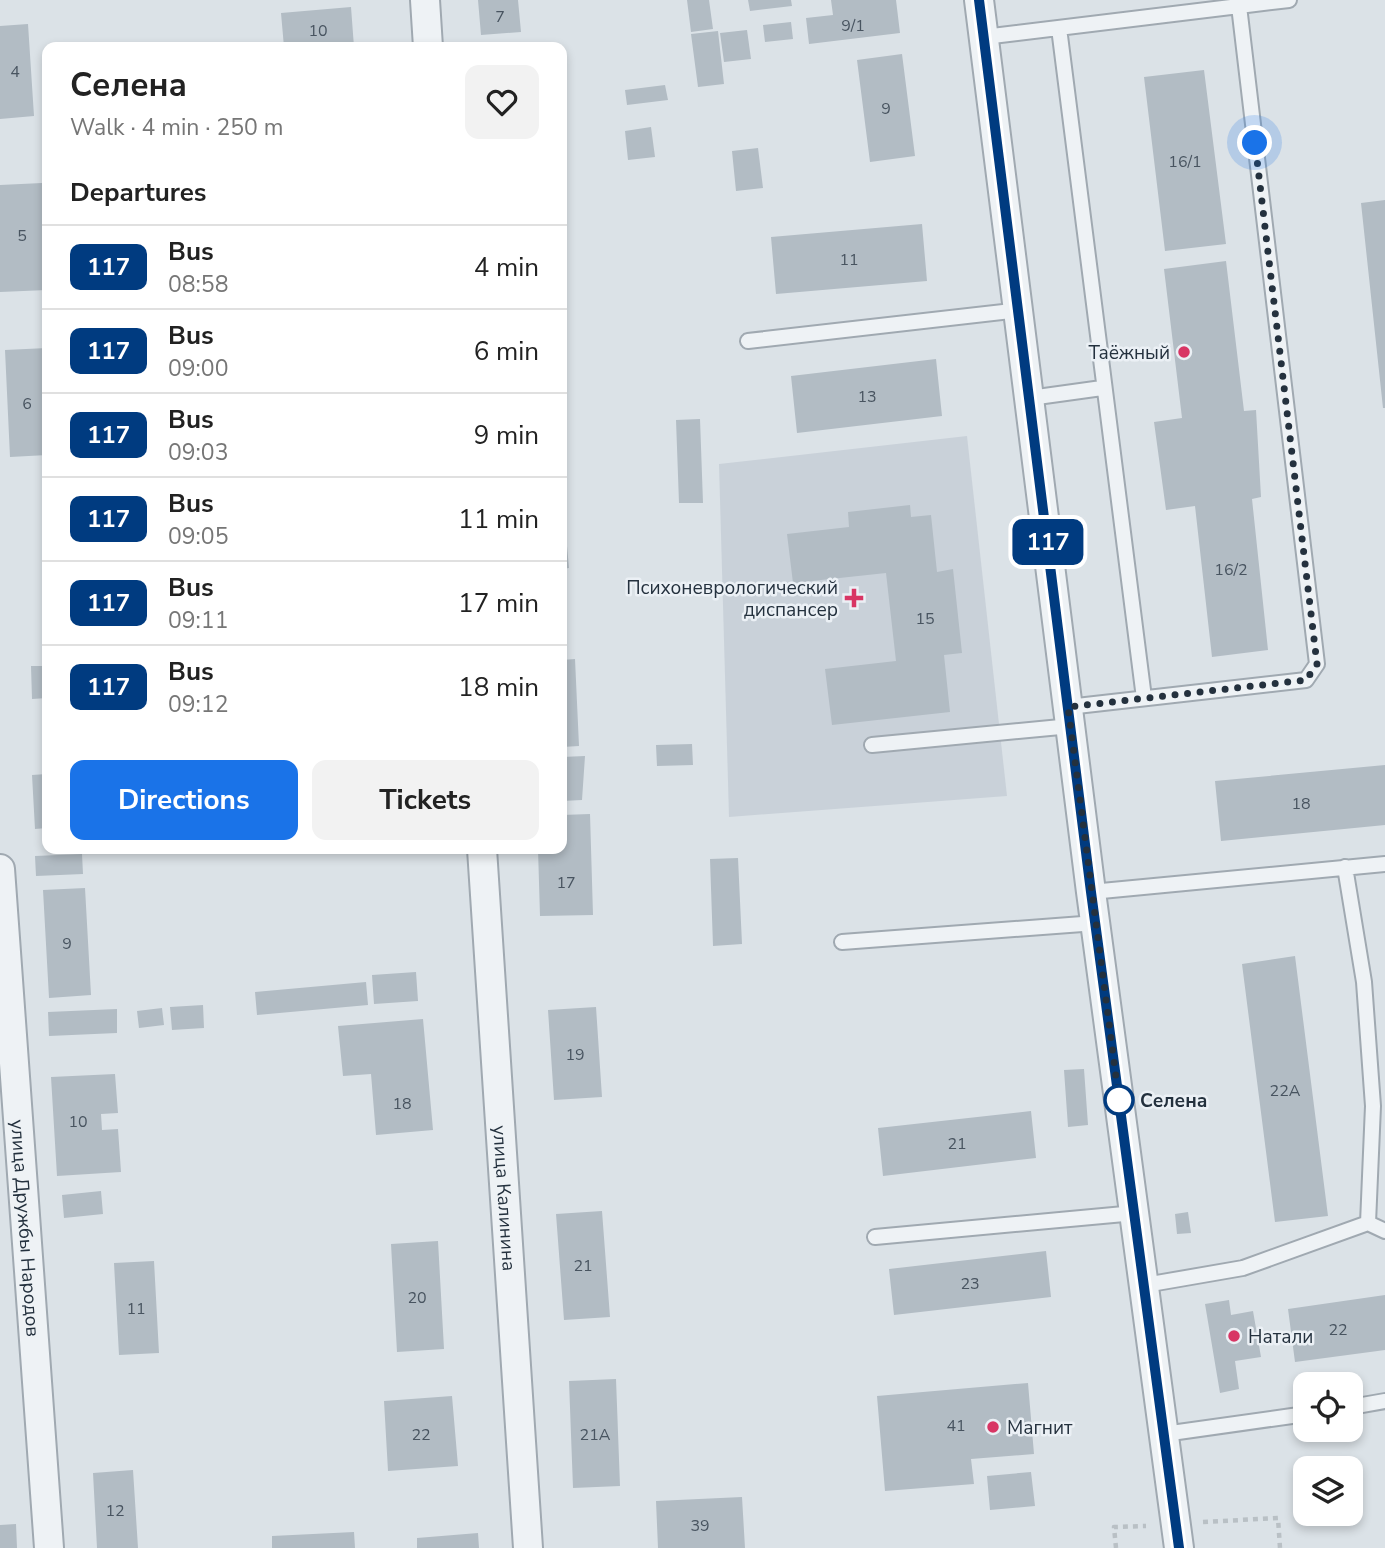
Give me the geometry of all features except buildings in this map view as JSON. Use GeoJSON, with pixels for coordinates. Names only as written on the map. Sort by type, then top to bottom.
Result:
{"type":"FeatureCollection","features":[{"type":"Feature","properties":{"kind":"street"},"geometry":{"type":"LineString","coordinates":[[425,0],[428,42]]}},
{"type":"Feature","properties":{"kind":"street"},"geometry":{"type":"LineString","coordinates":[[979,0],[1091,892],[1180,1548]]}},
{"type":"Feature","properties":{"kind":"street","name":"улица Калинина"},"geometry":{"type":"LineString","coordinates":[[482,854],[528,1548]]}},
{"type":"Feature","properties":{"kind":"street","name":"улица Дружбы Народов"},"geometry":{"type":"LineString","coordinates":[[0,869],[49,1548]]}},
{"type":"Feature","properties":{"kind":"lane"},"geometry":{"type":"LineString","coordinates":[[984,37],[1289,0]]}},
{"type":"Feature","properties":{"kind":"lane"},"geometry":{"type":"LineString","coordinates":[[872,745],[1070,716],[1144,698],[1306,680],[1317,664],[1239,6]]}},
{"type":"Feature","properties":{"kind":"lane"},"geometry":{"type":"LineString","coordinates":[[1059,28],[1102,388],[1144,698]]}},
{"type":"Feature","properties":{"kind":"lane"},"geometry":{"type":"LineString","coordinates":[[748,341],[1020,310]]}},
{"type":"Feature","properties":{"kind":"lane"},"geometry":{"type":"LineString","coordinates":[[1030,398],[1102,388]]}},
{"type":"Feature","properties":{"kind":"lane"},"geometry":{"type":"LineString","coordinates":[[1091,892],[1385,863]]}},
{"type":"Feature","properties":{"kind":"lane"},"geometry":{"type":"LineString","coordinates":[[1345,867],[1364,982],[1379,1105],[1368,1223]]}},
{"type":"Feature","properties":{"kind":"lane"},"geometry":{"type":"LineString","coordinates":[[842,942],[1096,923]]}},
{"type":"Feature","properties":{"kind":"lane"},"geometry":{"type":"LineString","coordinates":[[875,1237],[1135,1213]]}},
{"type":"Feature","properties":{"kind":"lane"},"geometry":{"type":"LineString","coordinates":[[1145,1285],[1243,1268],[1368,1223],[1385,1231]]}},
{"type":"Feature","properties":{"kind":"lane"},"geometry":{"type":"LineString","coordinates":[[1363,1405],[1385,1401]]}},
{"type":"Feature","properties":{"kind":"lane"},"geometry":{"type":"LineString","coordinates":[[1164,1434],[1293,1416]]}},
{"type":"Feature","properties":{"kind":"path"},"geometry":{"type":"LineString","coordinates":[[1278,1518],[1280,1548]]}},
{"type":"Feature","properties":{"kind":"shaded area","name":"Психоневрологический диспансер"},"geometry":{"type":"Polygon","coordinates":[[[967,436],[1007,796],[729,817],[719,464],[967,436]]]}},
{"type":"Feature","properties":{"kind":"bus line","name":"117"},"geometry":{"type":"LineString","coordinates":[[979,0],[1091,892],[1179,1548]]}},
{"type":"Feature","properties":{"kind":"place","name":"Таёжный"},"geometry":{"type":"Point","coordinates":[1184,352]}},
{"type":"Feature","properties":{"kind":"place","name":"Психоневрологический диспансер"},"geometry":{"type":"Point","coordinates":[854,598]}},
{"type":"Feature","properties":{"kind":"place","name":"Селена"},"geometry":{"type":"Point","coordinates":[1119,1100]}},
{"type":"Feature","properties":{"kind":"place","name":"Натали"},"geometry":{"type":"Point","coordinates":[1234,1336]}},
{"type":"Feature","properties":{"kind":"place","name":"Магнит"},"geometry":{"type":"Point","coordinates":[993,1427]}},
{"type":"Feature","properties":{"kind":"route"},"geometry":{"type":"LineString","coordinates":[[1119,1100],[1068,707],[1306,680],[1317,664],[1255,143]]}}]}
